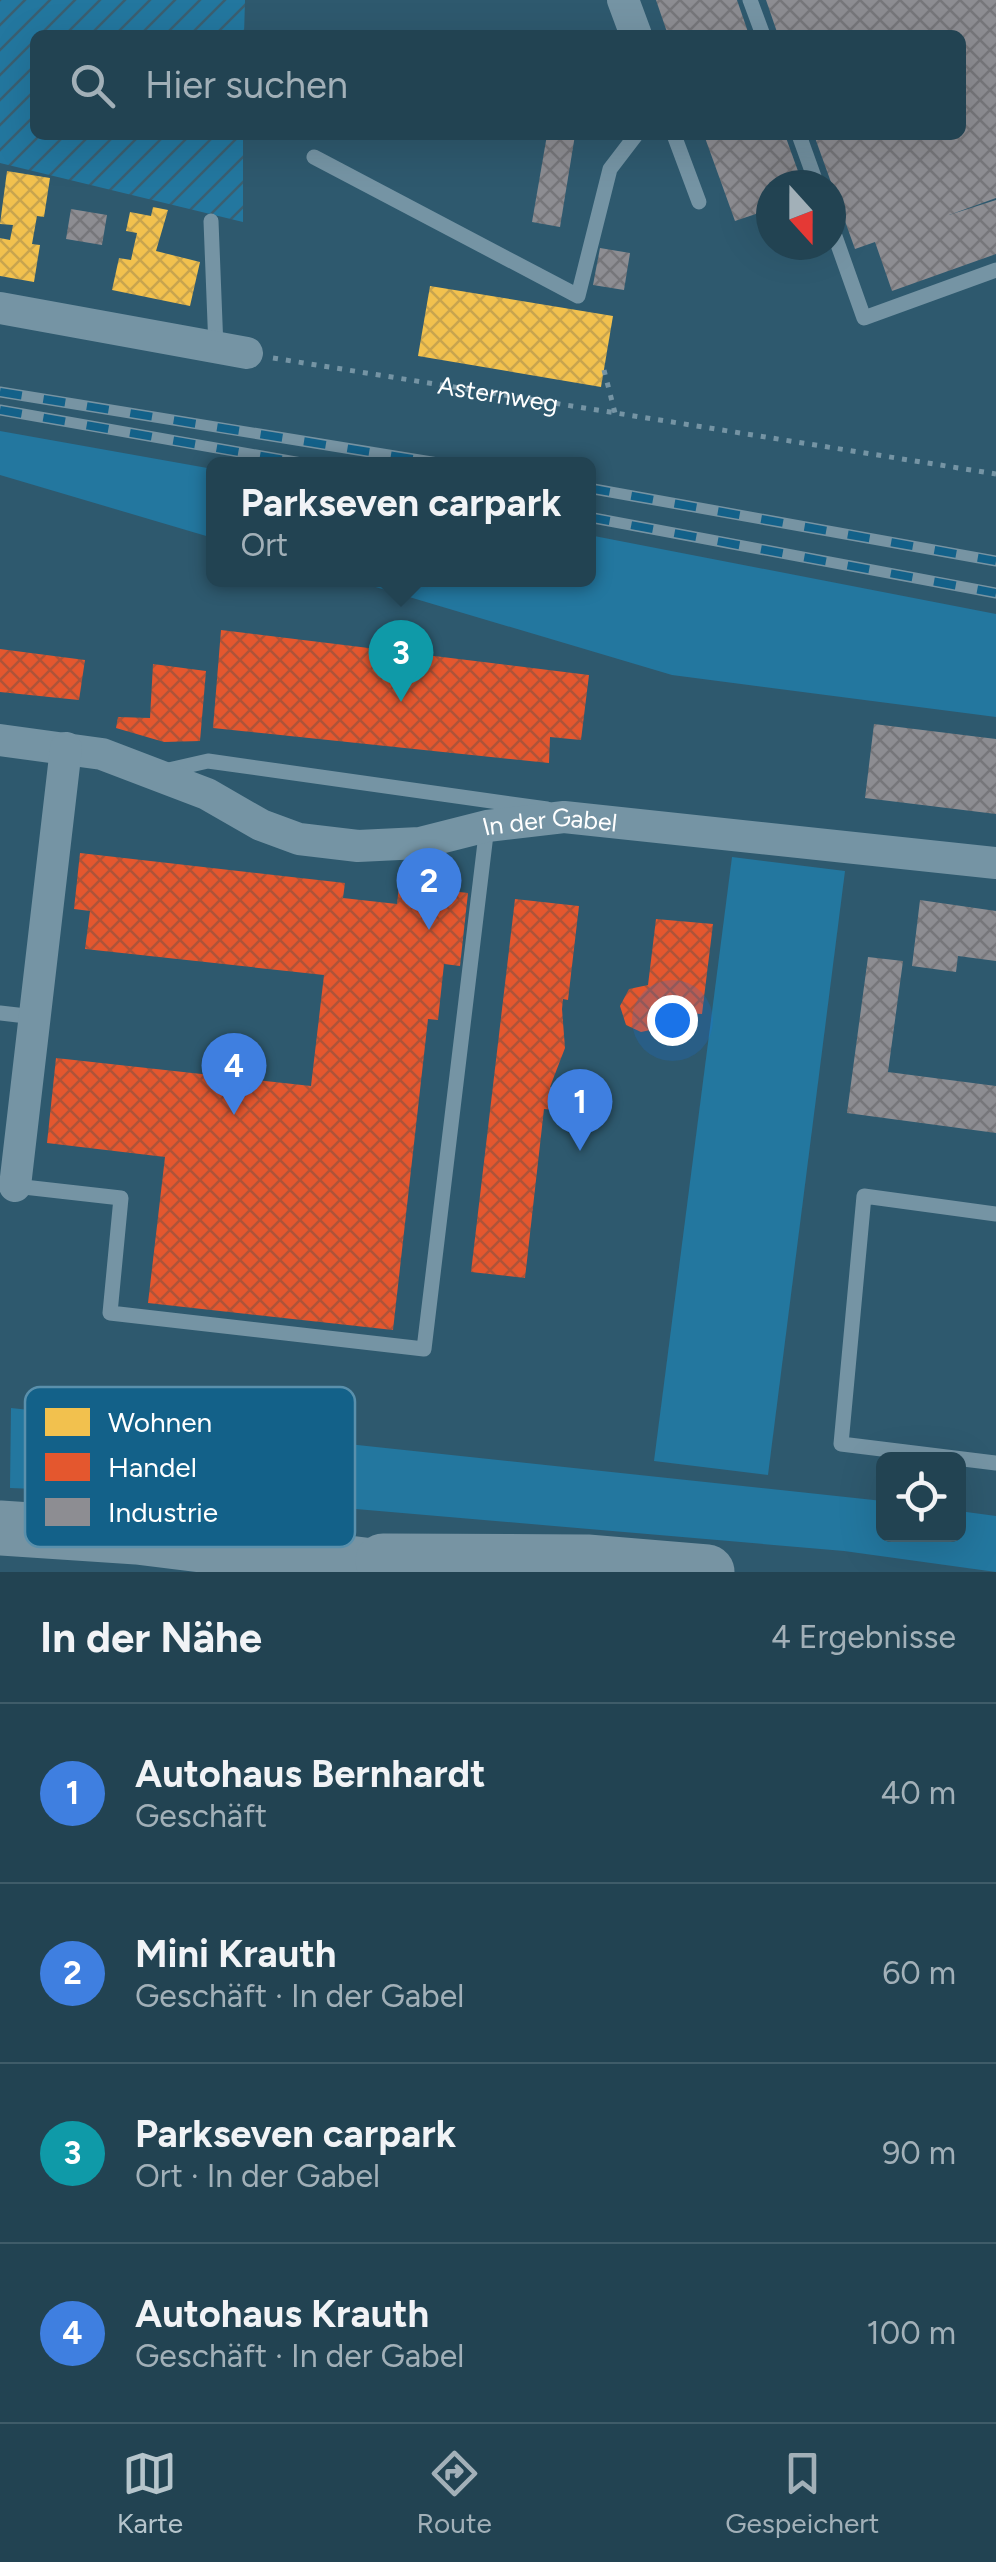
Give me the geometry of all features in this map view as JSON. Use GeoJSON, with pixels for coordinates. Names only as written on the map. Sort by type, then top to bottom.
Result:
{"type":"FeatureCollection","features":[{"type":"Feature","properties":{"kind":"highway"},"geometry":{"type":"LineString","coordinates":[[0,1528],[25,1530]]}},
{"type":"Feature","properties":{"kind":"highway"},"geometry":{"type":"LineString","coordinates":[[224,1547],[421,1572]]}},
{"type":"Feature","properties":{"kind":"highway"},"geometry":{"type":"LineString","coordinates":[[345,1561],[587,1562],[707,1572]]}},
{"type":"Feature","properties":{"kind":"street"},"geometry":{"type":"LineString","coordinates":[[623,0],[634,30]]}},
{"type":"Feature","properties":{"kind":"street"},"geometry":{"type":"LineString","coordinates":[[0,308],[232,351]]}},
{"type":"Feature","properties":{"kind":"street","name":"In der Gabel"},"geometry":{"type":"LineString","coordinates":[[0,740],[102,754],[157,772],[300,839],[358,846],[420,843],[487,826],[564,817],[996,863]]}},
{"type":"Feature","properties":{"kind":"street"},"geometry":{"type":"LineString","coordinates":[[15,1186],[66,748]]}},
{"type":"Feature","properties":{"kind":"lane"},"geometry":{"type":"LineString","coordinates":[[750,0],[761,30]]}},
{"type":"Feature","properties":{"kind":"lane"},"geometry":{"type":"LineString","coordinates":[[314,158],[578,296],[610,169],[632,140]]}},
{"type":"Feature","properties":{"kind":"lane"},"geometry":{"type":"LineString","coordinates":[[676,140],[700,202]]}},
{"type":"Feature","properties":{"kind":"lane"},"geometry":{"type":"LineString","coordinates":[[801,140],[811,170]]}},
{"type":"Feature","properties":{"kind":"lane"},"geometry":{"type":"LineString","coordinates":[[210,221],[232,351]]}},
{"type":"Feature","properties":{"kind":"lane"},"geometry":{"type":"LineString","coordinates":[[843,260],[864,318],[996,270]]}},
{"type":"Feature","properties":{"kind":"lane"},"geometry":{"type":"LineString","coordinates":[[157,772],[208,762],[543,807],[564,817]]}},
{"type":"Feature","properties":{"kind":"lane"},"geometry":{"type":"LineString","coordinates":[[15,1186],[121,1198],[110,1313],[424,1348],[487,826]]}},
{"type":"Feature","properties":{"kind":"lane"},"geometry":{"type":"LineString","coordinates":[[0,1013],[35,1017]]}},
{"type":"Feature","properties":{"kind":"lane"},"geometry":{"type":"LineString","coordinates":[[996,1214],[864,1196],[841,1444],[996,1463]]}},
{"type":"Feature","properties":{"kind":"path","name":"Asternweg"},"geometry":{"type":"LineString","coordinates":[[232,351],[996,474]]}},
{"type":"Feature","properties":{"kind":"path"},"geometry":{"type":"LineString","coordinates":[[604,370],[615,413]]}},
{"type":"Feature","properties":{"kind":"shaded area"},"geometry":{"type":"Polygon","coordinates":[[[0,0],[245,0],[244,30],[30,30],[30,140],[243,140],[243,222],[0,163],[0,0]]]}},
{"type":"Feature","properties":{"kind":"shaded area"},"geometry":{"type":"Polygon","coordinates":[[[0,431],[206,468],[206,536],[0,475],[0,431]]]}},
{"type":"Feature","properties":{"kind":"shaded area"},"geometry":{"type":"Polygon","coordinates":[[[596,536],[996,614],[996,717],[672,675],[376,587],[596,587],[596,536]]]}},
{"type":"Feature","properties":{"kind":"shaded area"},"geometry":{"type":"Polygon","coordinates":[[[732,857],[845,871],[768,1475],[654,1461],[732,857]]]}},
{"type":"Feature","properties":{"kind":"shaded area"},"geometry":{"type":"Polygon","coordinates":[[[11,1408],[25,1409],[25,1489],[10,1488],[11,1408]]]}},
{"type":"Feature","properties":{"kind":"shaded area"},"geometry":{"type":"Polygon","coordinates":[[[355,1445],[876,1500],[876,1542],[966,1542],[966,1512],[996,1516],[996,1572],[844,1551],[355,1509],[355,1445]]]}},
{"type":"Feature","properties":{"kind":"building: Wohnen"},"geometry":{"type":"Polygon","coordinates":[[[7,171],[50,178],[44,217],[37,216],[32,244],[40,245],[34,282],[0,276],[0,238],[10,240],[13,225],[0,224],[7,171]]]}},
{"type":"Feature","properties":{"kind":"building: Wohnen"},"geometry":{"type":"Polygon","coordinates":[[[153,207],[168,210],[156,251],[200,262],[190,306],[112,290],[119,258],[131,260],[137,233],[126,231],[130,212],[151,216],[153,207]]]}},
{"type":"Feature","properties":{"kind":"building: Wohnen"},"geometry":{"type":"Polygon","coordinates":[[[430,286],[613,316],[601,387],[418,356],[430,286]]]}},
{"type":"Feature","properties":{"kind":"building: Handel"},"geometry":{"type":"Polygon","coordinates":[[[221,630],[589,675],[581,740],[550,737],[549,763],[213,728],[221,630]]]}},
{"type":"Feature","properties":{"kind":"building: Handel"},"geometry":{"type":"Polygon","coordinates":[[[0,649],[85,660],[79,700],[0,692],[0,649]]]}},
{"type":"Feature","properties":{"kind":"building: Handel"},"geometry":{"type":"Polygon","coordinates":[[[153,664],[206,671],[200,741],[164,742],[116,728],[118,717],[150,718],[153,664]]]}},
{"type":"Feature","properties":{"kind":"building: Handel"},"geometry":{"type":"Polygon","coordinates":[[[80,853],[345,883],[343,898],[397,904],[399,885],[468,893],[460,966],[444,964],[438,1020],[428,1019],[393,1330],[148,1303],[165,1157],[47,1143],[56,1058],[311,1086],[324,975],[85,949],[90,911],[74,909],[80,853]]]}},
{"type":"Feature","properties":{"kind":"building: Handel"},"geometry":{"type":"Polygon","coordinates":[[[515,899],[579,906],[568,1000],[563,999],[562,1009],[565,1048],[550,1087],[558,1089],[556,1110],[544,1109],[525,1278],[471,1272],[515,899]]]}},
{"type":"Feature","properties":{"kind":"building: Handel"},"geometry":{"type":"Polygon","coordinates":[[[656,919],[713,924],[702,1014],[669,1012],[660,1028],[641,1032],[626,1025],[620,1006],[629,989],[648,985],[656,919]]]}},
{"type":"Feature","properties":{"kind":"building: Industrie"},"geometry":{"type":"Polygon","coordinates":[[[656,0],[737,0],[747,30],[666,30],[656,0]]]}},
{"type":"Feature","properties":{"kind":"building: Industrie"},"geometry":{"type":"Polygon","coordinates":[[[766,0],[996,0],[996,198],[949,215],[996,200],[996,254],[892,291],[875,242],[855,249],[846,224],[846,170],[827,170],[816,140],[966,140],[966,30],[776,30],[766,0]]]}},
{"type":"Feature","properties":{"kind":"building: Industrie"},"geometry":{"type":"Polygon","coordinates":[[[546,140],[574,140],[560,227],[532,222],[546,140]]]}},
{"type":"Feature","properties":{"kind":"building: Industrie"},"geometry":{"type":"Polygon","coordinates":[[[706,140],[787,140],[798,170],[756,170],[756,214],[735,221],[706,140]]]}},
{"type":"Feature","properties":{"kind":"building: Industrie"},"geometry":{"type":"Polygon","coordinates":[[[71,209],[107,215],[102,245],[66,239],[71,209]]]}},
{"type":"Feature","properties":{"kind":"building: Industrie"},"geometry":{"type":"Polygon","coordinates":[[[600,248],[630,253],[624,290],[593,285],[600,248]]]}},
{"type":"Feature","properties":{"kind":"building: Industrie"},"geometry":{"type":"Polygon","coordinates":[[[874,724],[996,739],[996,814],[865,798],[874,724]]]}},
{"type":"Feature","properties":{"kind":"building: Industrie"},"geometry":{"type":"Polygon","coordinates":[[[920,900],[996,911],[996,961],[958,956],[956,972],[912,966],[920,900]]]}},
{"type":"Feature","properties":{"kind":"building: Industrie"},"geometry":{"type":"Polygon","coordinates":[[[868,957],[903,961],[888,1072],[996,1086],[996,1133],[847,1113],[868,957]]]}},
{"type":"Feature","properties":{"kind":"railway"},"geometry":{"type":"LineString","coordinates":[[0,392],[401,457]]}},
{"type":"Feature","properties":{"kind":"railway"},"geometry":{"type":"LineString","coordinates":[[0,410],[267,457]]}},
{"type":"Feature","properties":{"kind":"railway"},"geometry":{"type":"LineString","coordinates":[[596,489],[996,561]]}},
{"type":"Feature","properties":{"kind":"railway"},"geometry":{"type":"LineString","coordinates":[[596,518],[996,593]]}},
{"type":"Feature","properties":{"kind":"place","name":"Parkseven carpark"},"geometry":{"type":"Point","coordinates":[401,702]}},
{"type":"Feature","properties":{"kind":"place","name":"Mini Krauth"},"geometry":{"type":"Point","coordinates":[429,930]}},
{"type":"Feature","properties":{"kind":"place","name":"Autohaus Krauth"},"geometry":{"type":"Point","coordinates":[234,1115]}},
{"type":"Feature","properties":{"kind":"place","name":"Autohaus Bernhardt"},"geometry":{"type":"Point","coordinates":[580,1151]}}]}
